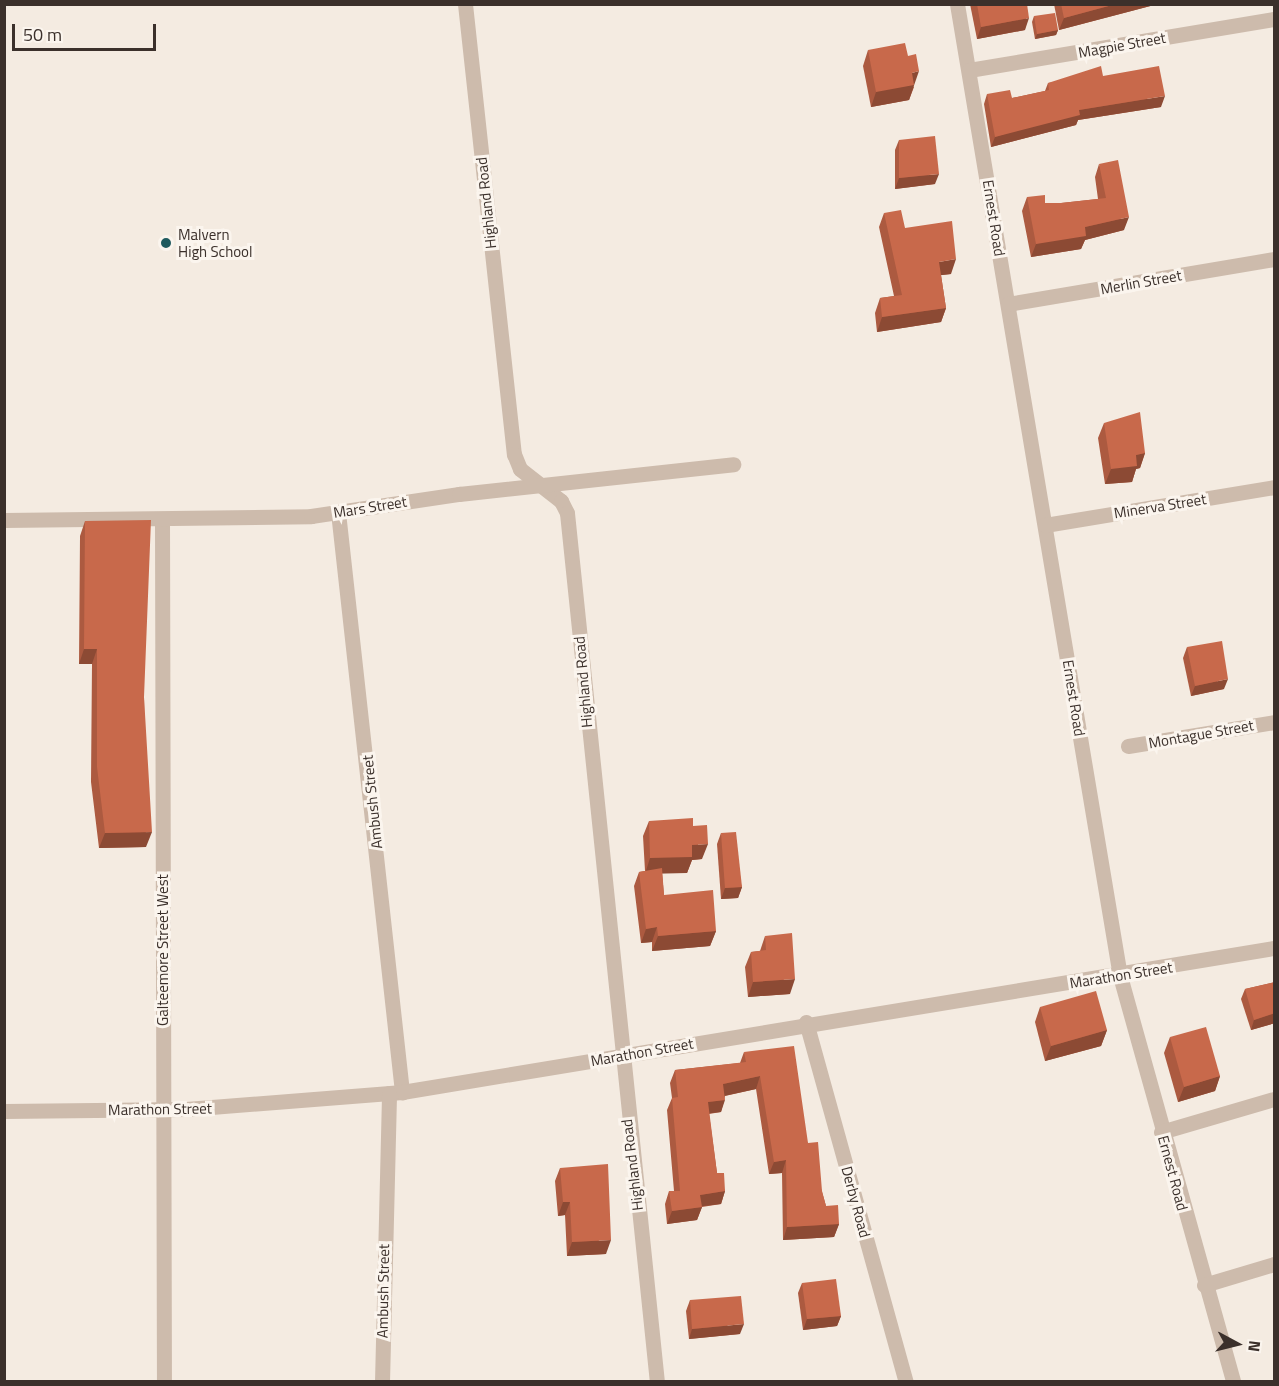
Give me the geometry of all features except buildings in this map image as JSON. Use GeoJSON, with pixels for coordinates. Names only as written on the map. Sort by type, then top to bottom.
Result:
{"type":"FeatureCollection","features":[{"type":"Feature","properties":{"kind":"street","name":"Highland Road"},"geometry":{"type":"LineString","coordinates":[[465,4],[514,454],[537,485],[561,501],[567,513],[620,1057],[657,1382]]}},
{"type":"Feature","properties":{"kind":"street","name":"Ernest Road"},"geometry":{"type":"LineString","coordinates":[[957,4],[1120,976],[1161,1132],[1233,1382]]}},
{"type":"Feature","properties":{"kind":"street","name":"Magpie Street"},"geometry":{"type":"LineString","coordinates":[[969,70],[1275,19]]}},
{"type":"Feature","properties":{"kind":"street","name":"Merlin Street"},"geometry":{"type":"LineString","coordinates":[[1008,304],[1275,259]]}},
{"type":"Feature","properties":{"kind":"street","name":"Mars Street"},"geometry":{"type":"LineString","coordinates":[[4,520],[162,519],[338,512],[537,485],[734,464]]}},
{"type":"Feature","properties":{"kind":"street","name":"Minerva Street"},"geometry":{"type":"LineString","coordinates":[[1045,525],[1275,487]]}},
{"type":"Feature","properties":{"kind":"street","name":"Ambush Street"},"geometry":{"type":"LineString","coordinates":[[338,512],[395,1093],[382,1382]]}},
{"type":"Feature","properties":{"kind":"street","name":"Galteemore Street West"},"geometry":{"type":"LineString","coordinates":[[162,519],[164,1382]]}},
{"type":"Feature","properties":{"kind":"street","name":"Montague Street"},"geometry":{"type":"LineString","coordinates":[[1128,746],[1275,722]]}},
{"type":"Feature","properties":{"kind":"street","name":"Marathon Street"},"geometry":{"type":"LineString","coordinates":[[4,1111],[163,1110],[395,1093],[620,1057],[806,1022],[1120,976],[1275,948]]}},
{"type":"Feature","properties":{"kind":"street","name":"Derby Road"},"geometry":{"type":"LineString","coordinates":[[806,1022],[906,1382]]}},
{"type":"Feature","properties":{"kind":"street"},"geometry":{"type":"LineString","coordinates":[[1161,1132],[1275,1100]]}},
{"type":"Feature","properties":{"kind":"street"},"geometry":{"type":"LineString","coordinates":[[1204,1285],[1275,1264]]}},
{"type":"Feature","properties":{"kind":"place","name":"Malvern High School"},"geometry":{"type":"Point","coordinates":[166,243]}}]}
